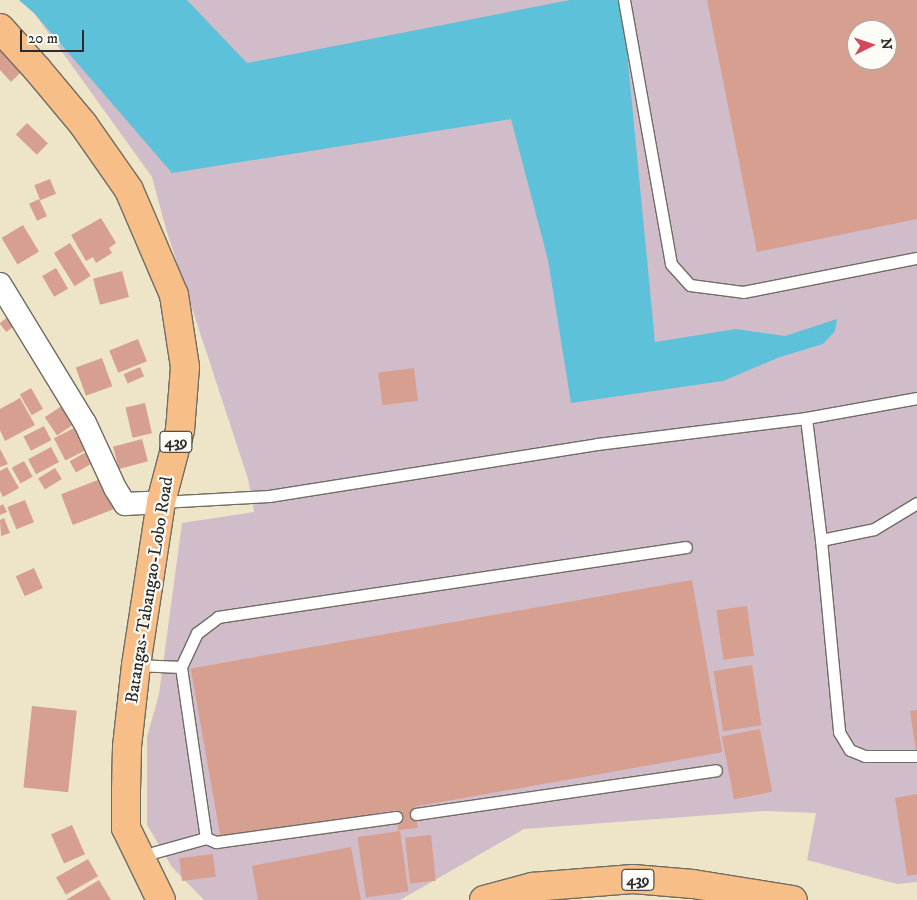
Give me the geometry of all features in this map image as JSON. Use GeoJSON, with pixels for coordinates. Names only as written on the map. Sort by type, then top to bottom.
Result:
{"type":"FeatureCollection","features":[{"type":"Feature","properties":{"kind":"main road","name":"Batangas-Tabangao-Lobo Road"},"geometry":{"type":"LineString","coordinates":[[0,28],[83,124],[129,190],[174,295],[185,367],[180,430],[161,502],[136,665],[127,747],[126,790],[126,828],[138,857],[161,900]]}},
{"type":"Feature","properties":{"kind":"main road","name":"439"},"geometry":{"type":"LineString","coordinates":[[484,900],[532,887],[633,879],[693,884],[793,900]]}},
{"type":"Feature","properties":{"kind":"street"},"geometry":{"type":"LineString","coordinates":[[0,284],[85,423],[115,488],[125,504],[161,502]]}},
{"type":"Feature","properties":{"kind":"lane"},"geometry":{"type":"LineString","coordinates":[[624,0],[671,264],[690,285],[743,292],[917,258]]}},
{"type":"Feature","properties":{"kind":"lane"},"geometry":{"type":"LineString","coordinates":[[161,502],[269,496],[597,444],[806,418],[917,398]]}},
{"type":"Feature","properties":{"kind":"lane"},"geometry":{"type":"LineString","coordinates":[[806,418],[839,732],[850,750],[865,756],[917,756]]}},
{"type":"Feature","properties":{"kind":"lane"},"geometry":{"type":"LineString","coordinates":[[820,540],[874,529],[917,502]]}},
{"type":"Feature","properties":{"kind":"lane"},"geometry":{"type":"LineString","coordinates":[[206,838],[181,667],[197,633],[218,617],[686,547]]}},
{"type":"Feature","properties":{"kind":"lane"},"geometry":{"type":"LineString","coordinates":[[136,665],[181,667]]}},
{"type":"Feature","properties":{"kind":"lane"},"geometry":{"type":"LineString","coordinates":[[416,814],[716,770]]}},
{"type":"Feature","properties":{"kind":"lane"},"geometry":{"type":"LineString","coordinates":[[138,857],[206,838],[216,842],[396,817]]}},
{"type":"Feature","properties":{"kind":"shaded area"},"geometry":{"type":"Polygon","coordinates":[[[19,0],[917,0],[917,882],[897,884],[807,860],[816,813],[765,811],[524,829],[400,900],[204,900],[172,867],[147,825],[147,737],[159,694],[182,523],[254,512],[248,479],[166,229],[152,177],[34,13],[19,0]]]}},
{"type":"Feature","properties":{"kind":"water"},"geometry":{"type":"Polygon","coordinates":[[[19,0],[187,0],[247,63],[570,0],[622,0],[655,342],[736,329],[785,336],[837,319],[835,331],[823,344],[780,357],[723,381],[571,403],[548,260],[511,119],[172,173],[34,13],[19,0]]]}},
{"type":"Feature","properties":{"kind":"building"},"geometry":{"type":"Polygon","coordinates":[[[707,0],[917,0],[917,219],[757,252],[707,0]]]}},
{"type":"Feature","properties":{"kind":"building"},"geometry":{"type":"Polygon","coordinates":[[[0,44],[26,67],[11,82],[0,70],[0,44]]]}},
{"type":"Feature","properties":{"kind":"building"},"geometry":{"type":"Polygon","coordinates":[[[27,123],[48,143],[37,155],[16,135],[27,123]]]}},
{"type":"Feature","properties":{"kind":"building"},"geometry":{"type":"Polygon","coordinates":[[[50,179],[56,194],[40,200],[34,185],[50,179]]]}},
{"type":"Feature","properties":{"kind":"building"},"geometry":{"type":"Polygon","coordinates":[[[39,199],[47,216],[37,221],[29,204],[39,199]]]}},
{"type":"Feature","properties":{"kind":"building"},"geometry":{"type":"Polygon","coordinates":[[[101,218],[116,243],[109,248],[112,253],[96,263],[93,257],[86,261],[71,235],[101,218]]]}},
{"type":"Feature","properties":{"kind":"building"},"geometry":{"type":"Polygon","coordinates":[[[23,225],[39,252],[18,264],[2,238],[23,225]]]}},
{"type":"Feature","properties":{"kind":"building"},"geometry":{"type":"Polygon","coordinates":[[[70,243],[91,276],[75,286],[54,253],[70,243]]]}},
{"type":"Feature","properties":{"kind":"building"},"geometry":{"type":"Polygon","coordinates":[[[56,268],[68,289],[54,297],[42,276],[56,268]]]}},
{"type":"Feature","properties":{"kind":"building"},"geometry":{"type":"Polygon","coordinates":[[[122,271],[129,297],[100,305],[93,279],[122,271]]]}},
{"type":"Feature","properties":{"kind":"building"},"geometry":{"type":"Polygon","coordinates":[[[9,316],[16,325],[6,332],[0,323],[9,316]]]}},
{"type":"Feature","properties":{"kind":"building"},"geometry":{"type":"Polygon","coordinates":[[[138,339],[147,361],[118,373],[109,351],[138,339]]]}},
{"type":"Feature","properties":{"kind":"building"},"geometry":{"type":"Polygon","coordinates":[[[102,358],[112,386],[86,396],[76,368],[102,358]]]}},
{"type":"Feature","properties":{"kind":"building"},"geometry":{"type":"Polygon","coordinates":[[[140,367],[144,376],[128,383],[124,374],[140,367]]]}},
{"type":"Feature","properties":{"kind":"building"},"geometry":{"type":"Polygon","coordinates":[[[414,368],[418,401],[382,405],[378,372],[414,368]]]}},
{"type":"Feature","properties":{"kind":"building"},"geometry":{"type":"Polygon","coordinates":[[[31,388],[43,409],[32,415],[20,394],[31,388]]]}},
{"type":"Feature","properties":{"kind":"building"},"geometry":{"type":"Polygon","coordinates":[[[20,398],[35,425],[5,441],[0,430],[0,409],[20,398]]]}},
{"type":"Feature","properties":{"kind":"building"},"geometry":{"type":"Polygon","coordinates":[[[145,403],[152,433],[132,438],[126,407],[145,403]]]}},
{"type":"Feature","properties":{"kind":"building"},"geometry":{"type":"Polygon","coordinates":[[[63,405],[75,423],[57,436],[45,417],[63,405]]]}},
{"type":"Feature","properties":{"kind":"building"},"geometry":{"type":"Polygon","coordinates":[[[44,426],[51,440],[31,451],[24,436],[44,426]]]}},
{"type":"Feature","properties":{"kind":"building"},"geometry":{"type":"Polygon","coordinates":[[[78,426],[89,448],[65,461],[54,438],[78,426]]]}},
{"type":"Feature","properties":{"kind":"building"},"geometry":{"type":"Polygon","coordinates":[[[142,439],[148,461],[119,469],[113,447],[142,439]]]}},
{"type":"Feature","properties":{"kind":"building"},"geometry":{"type":"Polygon","coordinates":[[[51,447],[59,462],[36,474],[28,459],[51,447]]]}},
{"type":"Feature","properties":{"kind":"building"},"geometry":{"type":"Polygon","coordinates":[[[0,449],[8,464],[0,467],[0,449]]]}},
{"type":"Feature","properties":{"kind":"building"},"geometry":{"type":"Polygon","coordinates":[[[88,451],[94,462],[76,473],[70,461],[88,451]]]}},
{"type":"Feature","properties":{"kind":"building"},"geometry":{"type":"Polygon","coordinates":[[[24,461],[33,477],[20,484],[12,468],[24,461]]]}},
{"type":"Feature","properties":{"kind":"building"},"geometry":{"type":"Polygon","coordinates":[[[7,467],[19,488],[3,497],[0,491],[0,471],[7,467]]]}},
{"type":"Feature","properties":{"kind":"building"},"geometry":{"type":"Polygon","coordinates":[[[55,468],[62,479],[45,490],[38,479],[55,468]]]}},
{"type":"Feature","properties":{"kind":"building"},"geometry":{"type":"Polygon","coordinates":[[[103,478],[115,509],[73,525],[61,494],[103,478]]]}},
{"type":"Feature","properties":{"kind":"building"},"geometry":{"type":"Polygon","coordinates":[[[25,500],[34,522],[16,529],[7,507],[25,500]]]}},
{"type":"Feature","properties":{"kind":"building"},"geometry":{"type":"Polygon","coordinates":[[[3,504],[7,512],[0,515],[0,506],[3,504]]]}},
{"type":"Feature","properties":{"kind":"building"},"geometry":{"type":"Polygon","coordinates":[[[4,518],[10,533],[1,536],[0,520],[4,518]]]}},
{"type":"Feature","properties":{"kind":"building"},"geometry":{"type":"Polygon","coordinates":[[[34,568],[43,588],[25,596],[16,576],[34,568]]]}},
{"type":"Feature","properties":{"kind":"building"},"geometry":{"type":"Polygon","coordinates":[[[692,580],[722,752],[221,841],[191,668],[692,580]]]}},
{"type":"Feature","properties":{"kind":"building"},"geometry":{"type":"Polygon","coordinates":[[[747,606],[754,656],[723,660],[716,610],[747,606]]]}},
{"type":"Feature","properties":{"kind":"building"},"geometry":{"type":"Polygon","coordinates":[[[752,665],[762,725],[723,731],[713,671],[752,665]]]}},
{"type":"Feature","properties":{"kind":"building"},"geometry":{"type":"Polygon","coordinates":[[[32,706],[77,711],[68,792],[23,788],[32,706]]]}},
{"type":"Feature","properties":{"kind":"building"},"geometry":{"type":"Polygon","coordinates":[[[917,710],[917,751],[916,751],[910,711],[917,710]]]}},
{"type":"Feature","properties":{"kind":"building"},"geometry":{"type":"Polygon","coordinates":[[[760,729],[772,792],[734,799],[722,736],[760,729]]]}},
{"type":"Feature","properties":{"kind":"building"},"geometry":{"type":"Polygon","coordinates":[[[917,794],[917,874],[907,876],[895,798],[917,794]]]}},
{"type":"Feature","properties":{"kind":"building"},"geometry":{"type":"Polygon","coordinates":[[[415,804],[418,828],[398,830],[395,806],[415,804]]]}},
{"type":"Feature","properties":{"kind":"building"},"geometry":{"type":"Polygon","coordinates":[[[72,825],[85,854],[64,864],[51,834],[72,825]]]}},
{"type":"Feature","properties":{"kind":"building"},"geometry":{"type":"Polygon","coordinates":[[[400,831],[408,891],[366,897],[357,837],[400,831]]]}},
{"type":"Feature","properties":{"kind":"building"},"geometry":{"type":"Polygon","coordinates":[[[431,835],[436,881],[410,883],[405,838],[431,835]]]}},
{"type":"Feature","properties":{"kind":"building"},"geometry":{"type":"Polygon","coordinates":[[[351,847],[361,900],[258,900],[252,866],[351,847]]]}},
{"type":"Feature","properties":{"kind":"building"},"geometry":{"type":"Polygon","coordinates":[[[213,854],[216,877],[182,881],[179,858],[213,854]]]}},
{"type":"Feature","properties":{"kind":"building"},"geometry":{"type":"Polygon","coordinates":[[[88,859],[98,876],[66,895],[56,878],[88,859]]]}},
{"type":"Feature","properties":{"kind":"building"},"geometry":{"type":"Polygon","coordinates":[[[99,880],[111,900],[66,900],[99,880]]]}}]}
